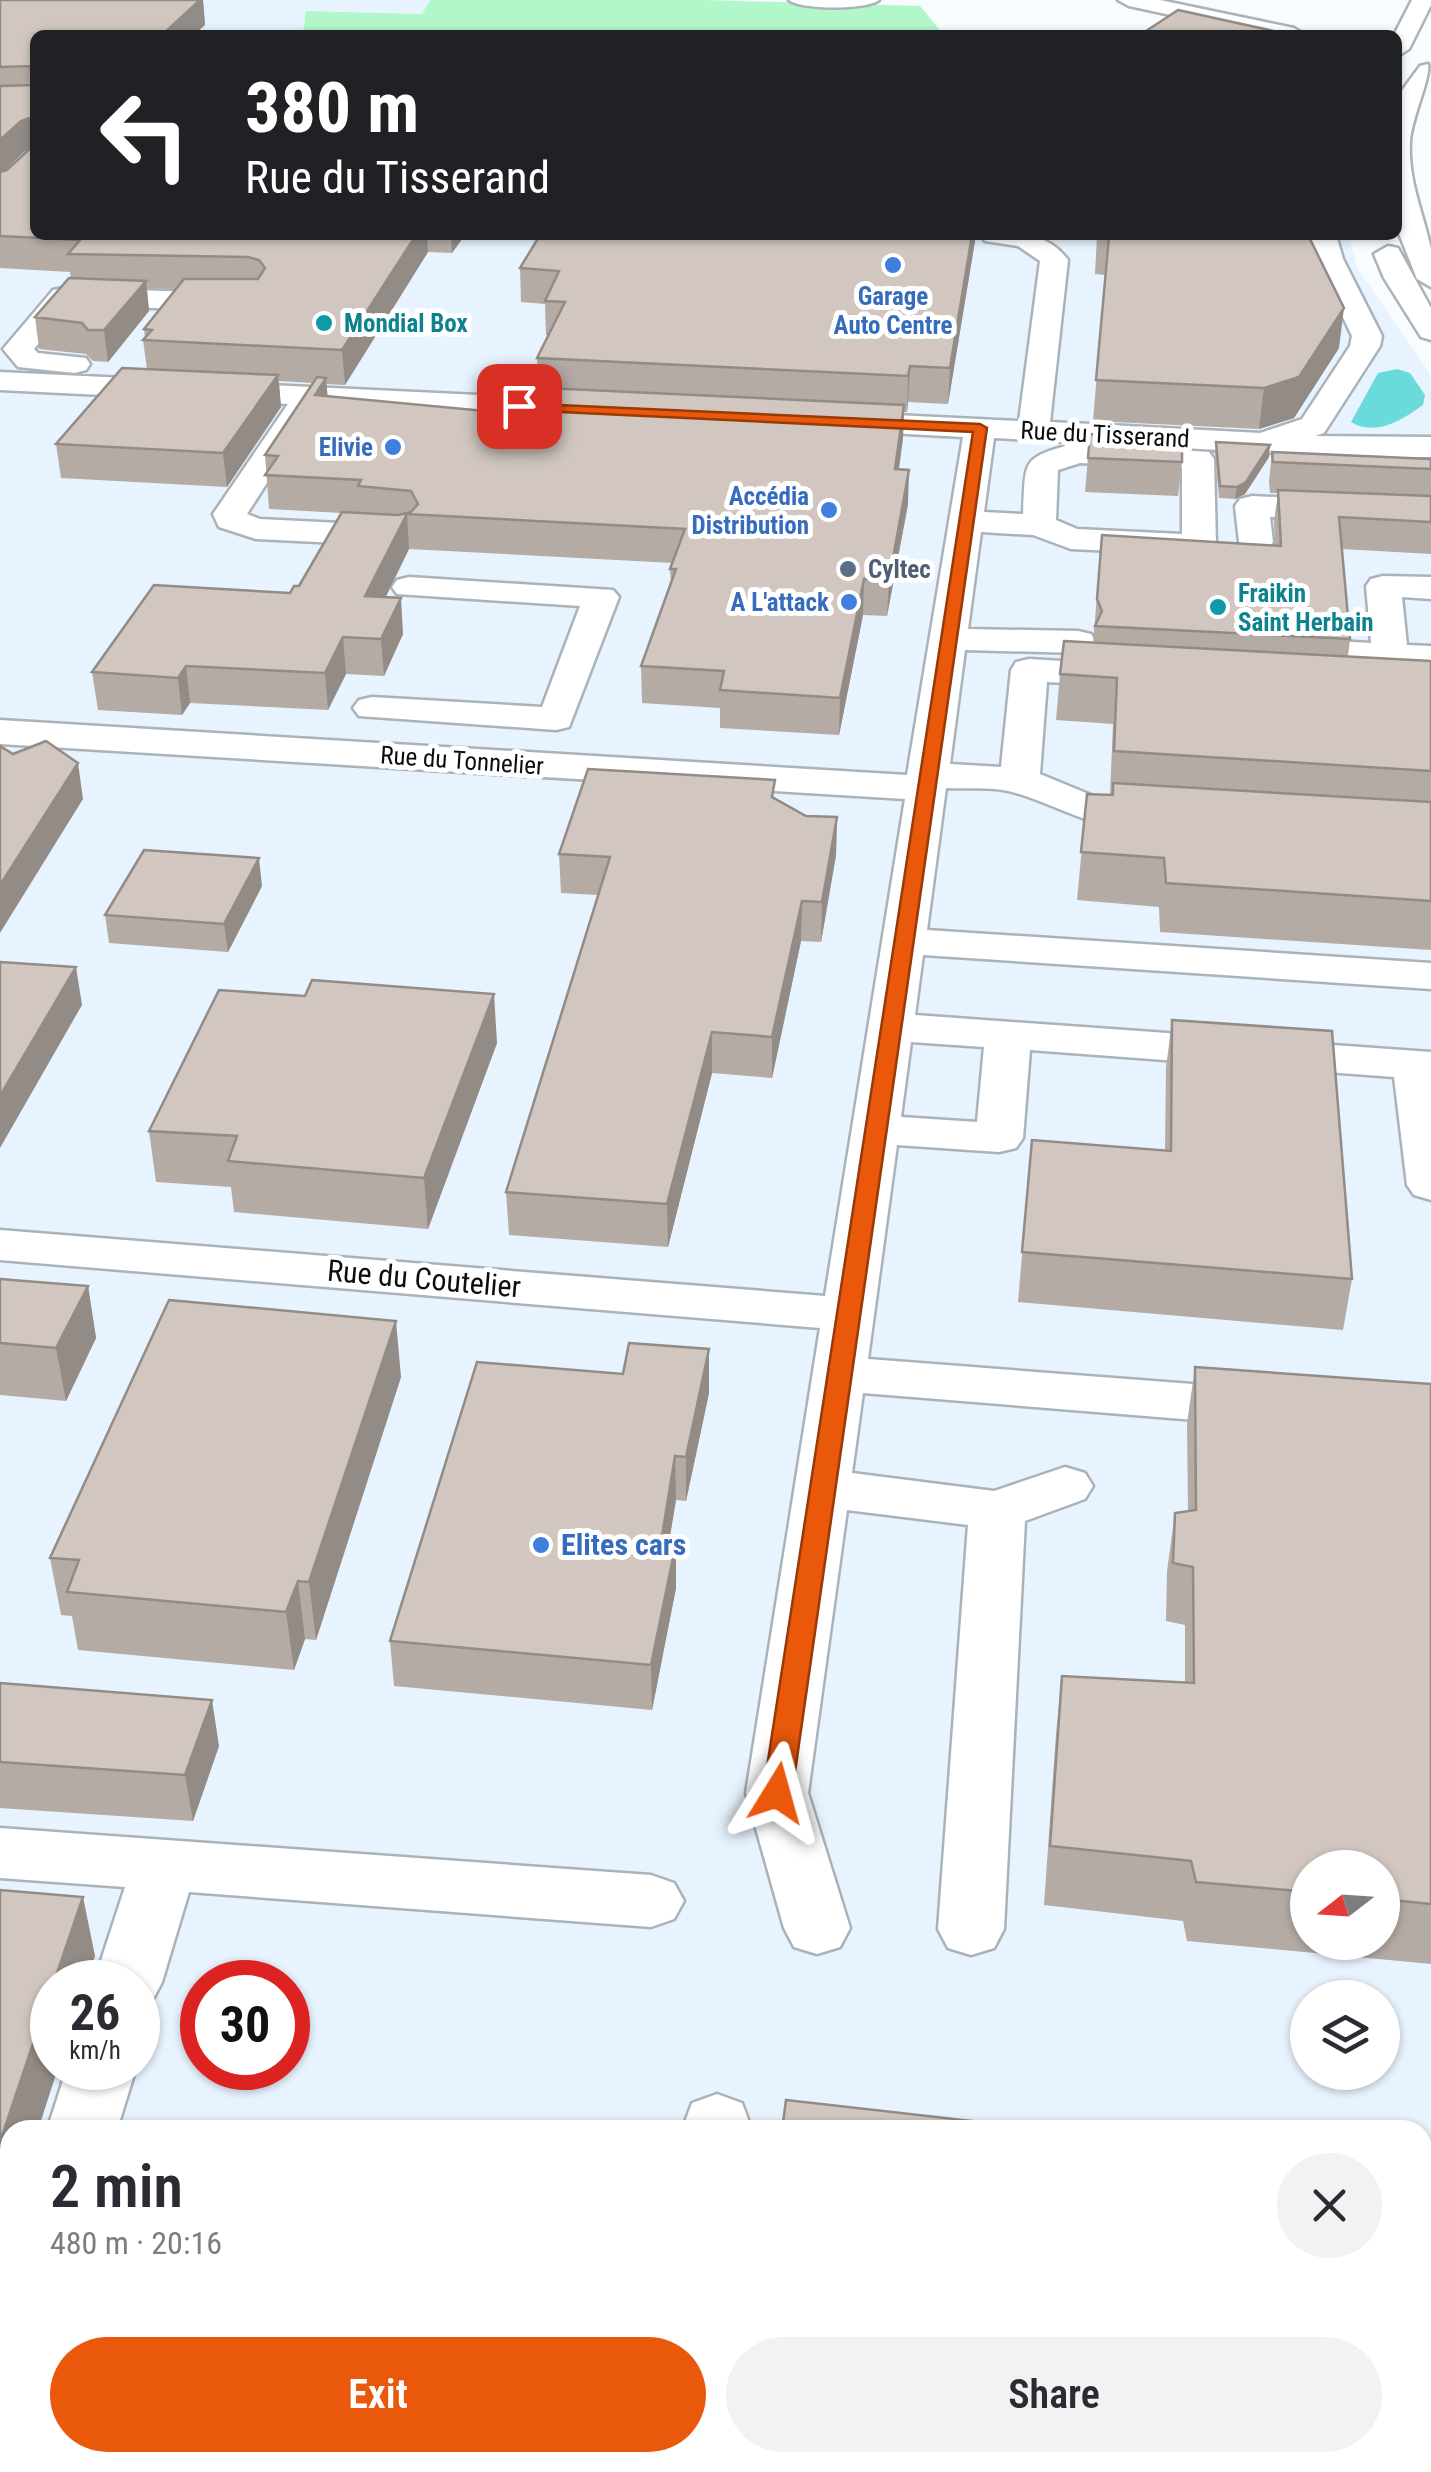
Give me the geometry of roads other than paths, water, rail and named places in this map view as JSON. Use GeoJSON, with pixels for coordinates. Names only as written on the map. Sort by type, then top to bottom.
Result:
{"type":"FeatureCollection","features":[{"type":"Feature","properties":{"kind":"street"},"geometry":{"type":"LineString","coordinates":[[800,0],[868,0]]}},
{"type":"Feature","properties":{"kind":"street"},"geometry":{"type":"LineString","coordinates":[[1402,116],[1420,54],[1423,0]]}},
{"type":"Feature","properties":{"kind":"street"},"geometry":{"type":"LineString","coordinates":[[1140,1],[1270,30]]}},
{"type":"Feature","properties":{"kind":"street"},"geometry":{"type":"LineString","coordinates":[[1166,27],[1199,15]]}},
{"type":"Feature","properties":{"kind":"street"},"geometry":{"type":"LineString","coordinates":[[1402,200],[1431,278]]}},
{"type":"Feature","properties":{"kind":"street"},"geometry":{"type":"LineString","coordinates":[[1032,240],[1054,260],[1033,430]]}},
{"type":"Feature","properties":{"kind":"street"},"geometry":{"type":"LineString","coordinates":[[1258,456],[1313,426],[1365,346],[1368,336],[1329,259],[1324,240]]}},
{"type":"Feature","properties":{"kind":"street"},"geometry":{"type":"LineString","coordinates":[[1384,240],[1398,278],[1431,332]]}},
{"type":"Feature","properties":{"kind":"street"},"geometry":{"type":"LineString","coordinates":[[250,302],[63,296],[18,349],[29,361],[123,368],[309,396],[615,410]]}},
{"type":"Feature","properties":{"kind":"street"},"geometry":{"type":"LineString","coordinates":[[157,326],[178,300]]}},
{"type":"Feature","properties":{"kind":"street"},"geometry":{"type":"LineString","coordinates":[[3,384],[123,368]]}},
{"type":"Feature","properties":{"kind":"street"},"geometry":{"type":"LineString","coordinates":[[309,396],[230,514],[230,520],[256,528],[400,536]]}},
{"type":"Feature","properties":{"kind":"street"},"geometry":{"type":"LineString","coordinates":[[290,425],[466,432],[480,404]]}},
{"type":"Feature","properties":{"kind":"street","name":"Rue du Tisserand"},"geometry":{"type":"LineString","coordinates":[[807,420],[1033,430],[1258,456],[1431,447]]}},
{"type":"Feature","properties":{"kind":"street"},"geometry":{"type":"LineString","coordinates":[[817,1928],[777,1793],[980,428]]}},
{"type":"Feature","properties":{"kind":"street"},"geometry":{"type":"LineString","coordinates":[[1258,456],[1414,476],[1380,464],[1373,448]]}},
{"type":"Feature","properties":{"kind":"street"},"geometry":{"type":"LineString","coordinates":[[967,522],[1040,524],[1072,539],[1199,545],[1198,459],[1077,453],[1042,465],[1040,524]]}},
{"type":"Feature","properties":{"kind":"street"},"geometry":{"type":"LineString","coordinates":[[1256,542],[1252,506],[1431,514]]}},
{"type":"Feature","properties":{"kind":"street"},"geometry":{"type":"LineString","coordinates":[[1390,654],[1383,586],[1431,588]]}},
{"type":"Feature","properties":{"kind":"street"},"geometry":{"type":"LineString","coordinates":[[372,708],[556,719],[601,597],[409,587]]}},
{"type":"Feature","properties":{"kind":"street"},"geometry":{"type":"LineString","coordinates":[[948,639],[1054,644],[1119,640]]}},
{"type":"Feature","properties":{"kind":"street"},"geometry":{"type":"LineString","coordinates":[[1254,648],[1431,657]]}},
{"type":"Feature","properties":{"kind":"street"},"geometry":{"type":"LineString","coordinates":[[1020,780],[1029,670],[1163,677]]}},
{"type":"Feature","properties":{"kind":"street"},"geometry":{"type":"LineString","coordinates":[[1278,684],[1431,692]]}},
{"type":"Feature","properties":{"kind":"street"},"geometry":{"type":"LineString","coordinates":[[445,759],[465,714]]}},
{"type":"Feature","properties":{"kind":"street","name":"Rue du Tonnelier"},"geometry":{"type":"LineString","coordinates":[[0,732],[926,782],[1020,780],[1101,814],[1179,819]]}},
{"type":"Feature","properties":{"kind":"street"},"geometry":{"type":"LineString","coordinates":[[902,941],[1431,976]]}},
{"type":"Feature","properties":{"kind":"street"},"geometry":{"type":"LineString","coordinates":[[890,1027],[1423,1065],[1431,1185]]}},
{"type":"Feature","properties":{"kind":"street"},"geometry":{"type":"LineString","coordinates":[[875,1129],[999,1138],[1008,1035]]}},
{"type":"Feature","properties":{"kind":"street","name":"Rue du Coutelier"},"geometry":{"type":"LineString","coordinates":[[0,1245],[848,1314]]}},
{"type":"Feature","properties":{"kind":"street"},"geometry":{"type":"LineString","coordinates":[[840,1374],[1312,1411]]}},
{"type":"Feature","properties":{"kind":"street"},"geometry":{"type":"LineString","coordinates":[[822,1488],[996,1510],[1065,1486]]}},
{"type":"Feature","properties":{"kind":"street"},"geometry":{"type":"LineString","coordinates":[[971,1929],[996,1510]]}},
{"type":"Feature","properties":{"kind":"street"},"geometry":{"type":"LineString","coordinates":[[0,1853],[651,1901]]}},
{"type":"Feature","properties":{"kind":"street"},"geometry":{"type":"LineString","coordinates":[[135,1960],[166,1865]]}},
{"type":"Feature","properties":{"kind":"street"},"geometry":{"type":"LineString","coordinates":[[85,2120],[95,2090]]}},
{"type":"Feature","properties":{"kind":"water"},"geometry":{"type":"Polygon","coordinates":[[[1397,369],[1410,373],[1425,395],[1423,405],[1398,421],[1379,427],[1351,422],[1378,373],[1397,369]]]}},
{"type":"Feature","properties":{"kind":"place","name":"Garage Auto Centre"},"geometry":{"type":"Point","coordinates":[893,265]}},
{"type":"Feature","properties":{"kind":"place","name":"Mondial Box"},"geometry":{"type":"Point","coordinates":[324,323]}},
{"type":"Feature","properties":{"kind":"place","name":"Elivie"},"geometry":{"type":"Point","coordinates":[393,447]}},
{"type":"Feature","properties":{"kind":"place","name":"Accédia Distribution"},"geometry":{"type":"Point","coordinates":[829,510]}},
{"type":"Feature","properties":{"kind":"place","name":"Cyltec"},"geometry":{"type":"Point","coordinates":[848,569]}},
{"type":"Feature","properties":{"kind":"place","name":"A L'attack"},"geometry":{"type":"Point","coordinates":[849,602]}},
{"type":"Feature","properties":{"kind":"place","name":"Fraikin Saint Herbain"},"geometry":{"type":"Point","coordinates":[1218,607]}},
{"type":"Feature","properties":{"kind":"place","name":"Elites cars"},"geometry":{"type":"Point","coordinates":[541,1545]}}]}
